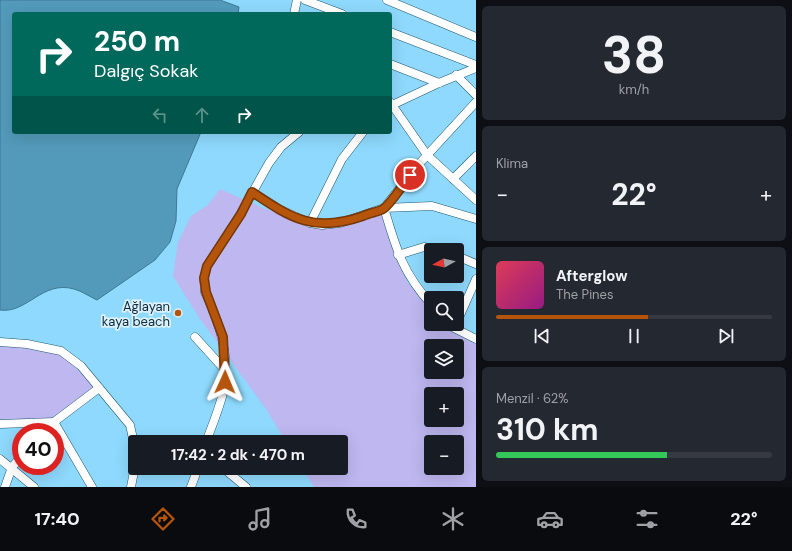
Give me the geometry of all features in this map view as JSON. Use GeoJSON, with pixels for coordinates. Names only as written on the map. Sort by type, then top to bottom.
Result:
{"type":"FeatureCollection","features":[{"type":"Feature","properties":{"kind":"street"},"geometry":{"type":"LineString","coordinates":[[294,12],[297,0]]}},
{"type":"Feature","properties":{"kind":"street"},"geometry":{"type":"LineString","coordinates":[[305,0],[337,12]]}},
{"type":"Feature","properties":{"kind":"street"},"geometry":{"type":"LineString","coordinates":[[387,0],[476,37]]}},
{"type":"Feature","properties":{"kind":"street"},"geometry":{"type":"LineString","coordinates":[[392,33],[476,66]]}},
{"type":"Feature","properties":{"kind":"street"},"geometry":{"type":"LineString","coordinates":[[392,65],[439,83]]}},
{"type":"Feature","properties":{"kind":"street"},"geometry":{"type":"LineString","coordinates":[[392,104],[476,66]]}},
{"type":"Feature","properties":{"kind":"street"},"geometry":{"type":"LineString","coordinates":[[456,75],[476,95]]}},
{"type":"Feature","properties":{"kind":"street"},"geometry":{"type":"LineString","coordinates":[[384,208],[427,155],[476,102]]}},
{"type":"Feature","properties":{"kind":"street"},"geometry":{"type":"LineString","coordinates":[[392,105],[427,155],[476,200]]}},
{"type":"Feature","properties":{"kind":"street"},"geometry":{"type":"LineString","coordinates":[[208,435],[223,393],[225,370],[223,337],[206,292],[204,278],[207,266],[241,214],[252,192],[275,154],[297,134]]}},
{"type":"Feature","properties":{"kind":"street"},"geometry":{"type":"LineString","coordinates":[[310,223],[342,159],[361,134]]}},
{"type":"Feature","properties":{"kind":"street"},"geometry":{"type":"LineString","coordinates":[[453,179],[476,156]]}},
{"type":"Feature","properties":{"kind":"street"},"geometry":{"type":"LineString","coordinates":[[252,192],[279,209],[310,223],[340,223],[384,208],[432,206],[476,219]]}},
{"type":"Feature","properties":{"kind":"street"},"geometry":{"type":"LineString","coordinates":[[384,208],[398,255],[406,272],[424,295]]}},
{"type":"Feature","properties":{"kind":"street"},"geometry":{"type":"LineString","coordinates":[[398,255],[424,247]]}},
{"type":"Feature","properties":{"kind":"street"},"geometry":{"type":"LineString","coordinates":[[464,259],[476,264]]}},
{"type":"Feature","properties":{"kind":"street"},"geometry":{"type":"LineString","coordinates":[[464,304],[476,279]]}},
{"type":"Feature","properties":{"kind":"street"},"geometry":{"type":"LineString","coordinates":[[464,330],[476,338]]}},
{"type":"Feature","properties":{"kind":"street"},"geometry":{"type":"LineString","coordinates":[[195,338],[225,370]]}},
{"type":"Feature","properties":{"kind":"street"},"geometry":{"type":"LineString","coordinates":[[0,342],[26,344],[61,351],[81,366],[130,425],[132,435]]}},
{"type":"Feature","properties":{"kind":"street"},"geometry":{"type":"LineString","coordinates":[[0,424],[54,422],[99,388]]}},
{"type":"Feature","properties":{"kind":"street"},"geometry":{"type":"LineString","coordinates":[[54,422],[92,487]]}},
{"type":"Feature","properties":{"kind":"street"},"geometry":{"type":"LineString","coordinates":[[0,459],[12,467],[5,487]]}},
{"type":"Feature","properties":{"kind":"street"},"geometry":{"type":"LineString","coordinates":[[21,475],[34,487]]}},
{"type":"Feature","properties":{"kind":"street"},"geometry":{"type":"LineString","coordinates":[[131,487],[133,475]]}},
{"type":"Feature","properties":{"kind":"street"},"geometry":{"type":"LineString","coordinates":[[191,487],[195,475]]}},
{"type":"Feature","properties":{"kind":"street"},"geometry":{"type":"LineString","coordinates":[[231,475],[246,487]]}},
{"type":"Feature","properties":{"kind":"shaded area"},"geometry":{"type":"Polygon","coordinates":[[[220,189],[271,211],[300,221],[312,223],[322,224],[336,222],[380,210],[407,282],[424,298],[424,331],[457,331],[466,339],[476,344],[476,487],[314,487],[306,475],[348,475],[348,435],[282,435],[266,409],[200,319],[173,276],[178,242],[191,216],[208,205],[220,189]]]}},
{"type":"Feature","properties":{"kind":"shaded area"},"geometry":{"type":"Polygon","coordinates":[[[0,345],[16,345],[62,355],[95,386],[48,421],[0,421],[0,345]]]}},
{"type":"Feature","properties":{"kind":"water"},"geometry":{"type":"Polygon","coordinates":[[[0,0],[220,0],[239,7],[238,12],[12,12],[12,134],[200,134],[177,189],[176,221],[170,242],[155,260],[97,300],[77,290],[63,287],[53,289],[10,310],[0,310],[0,0]]]}},
{"type":"Feature","properties":{"kind":"place","name":"Ağlayan kaya beach"},"geometry":{"type":"Point","coordinates":[178,313]}},
{"type":"Feature","properties":{"kind":"route"},"geometry":{"type":"LineString","coordinates":[[225,382],[223,337],[216,314],[206,292],[204,278],[207,266],[241,214],[252,192],[279,209],[310,223],[332,224],[348,221],[384,208],[410,175]]}}]}
